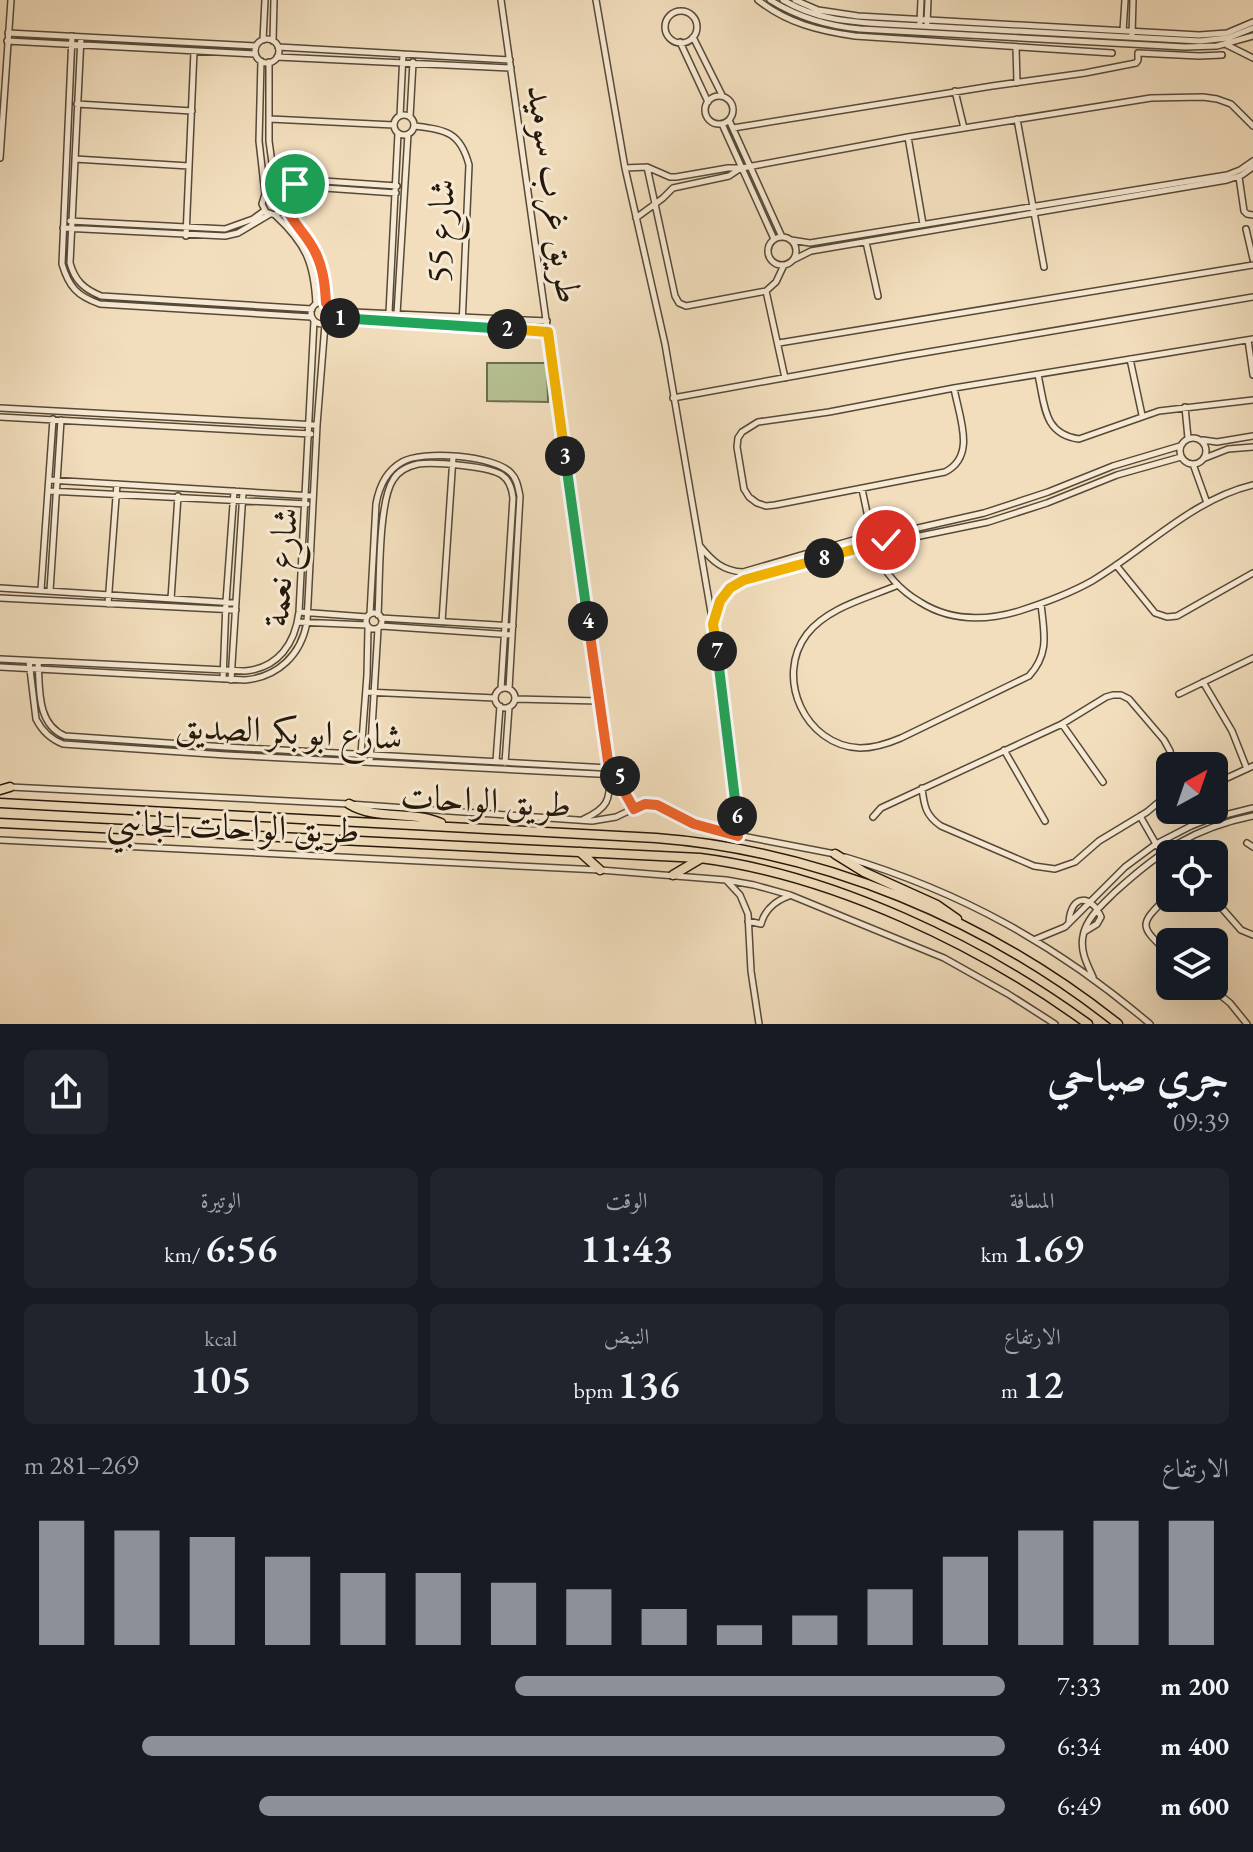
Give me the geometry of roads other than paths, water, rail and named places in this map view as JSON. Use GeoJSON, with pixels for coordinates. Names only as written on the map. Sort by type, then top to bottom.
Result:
{"type":"FeatureCollection","features":[{"type":"Feature","properties":{"kind":"highway"},"geometry":{"type":"LineString","coordinates":[[0,788],[10,787]]}},
{"type":"Feature","properties":{"kind":"highway","name":"طريق الواحات"},"geometry":{"type":"LineString","coordinates":[[0,803],[676,839],[755,851],[839,875],[963,926],[1034,965],[1118,1024]]}},
{"type":"Feature","properties":{"kind":"highway"},"geometry":{"type":"LineString","coordinates":[[349,804],[371,813],[426,818],[445,826]]}},
{"type":"Feature","properties":{"kind":"highway","name":"طريق الواحات"},"geometry":{"type":"LineString","coordinates":[[0,823],[700,858],[741,864],[871,905],[990,962],[1036,988],[1088,1024]]}},
{"type":"Feature","properties":{"kind":"highway"},"geometry":{"type":"LineString","coordinates":[[580,852],[600,870]]}},
{"type":"Feature","properties":{"kind":"highway"},"geometry":{"type":"LineString","coordinates":[[835,854],[864,872],[937,905],[963,926]]}},
{"type":"Feature","properties":{"kind":"highway"},"geometry":{"type":"LineString","coordinates":[[673,875],[700,858]]}},
{"type":"Feature","properties":{"kind":"street"},"geometry":{"type":"LineString","coordinates":[[0,158],[11,0]]}},
{"type":"Feature","properties":{"kind":"street"},"geometry":{"type":"LineString","coordinates":[[263,40],[265,0]]}},
{"type":"Feature","properties":{"kind":"street"},"geometry":{"type":"LineString","coordinates":[[274,0],[273,41],[278,47],[277,57]]}},
{"type":"Feature","properties":{"kind":"street","name":"طريق غرب سوميد"},"geometry":{"type":"LineString","coordinates":[[501,0],[609,771],[610,792],[606,804],[581,820]]}},
{"type":"Feature","properties":{"kind":"street"},"geometry":{"type":"LineString","coordinates":[[596,0],[625,168],[665,344],[713,624],[735,788],[738,836]]}},
{"type":"Feature","properties":{"kind":"street"},"geometry":{"type":"LineString","coordinates":[[758,0],[782,16],[815,29],[855,36],[923,30]]}},
{"type":"Feature","properties":{"kind":"street"},"geometry":{"type":"LineString","coordinates":[[770,0],[792,13],[830,25],[860,29],[1123,37],[1185,47],[1226,45],[1253,36]]}},
{"type":"Feature","properties":{"kind":"street"},"geometry":{"type":"LineString","coordinates":[[783,0],[816,15],[838,20],[923,30]]}},
{"type":"Feature","properties":{"kind":"street"},"geometry":{"type":"LineString","coordinates":[[795,0],[818,10],[1016,47],[1112,53]]}},
{"type":"Feature","properties":{"kind":"street"},"geometry":{"type":"LineString","coordinates":[[921,0],[923,30]]}},
{"type":"Feature","properties":{"kind":"street"},"geometry":{"type":"LineString","coordinates":[[923,30],[928,0]]}},
{"type":"Feature","properties":{"kind":"street"},"geometry":{"type":"LineString","coordinates":[[1123,37],[1125,0]]}},
{"type":"Feature","properties":{"kind":"street"},"geometry":{"type":"LineString","coordinates":[[1132,38],[1133,0]]}},
{"type":"Feature","properties":{"kind":"street"},"geometry":{"type":"LineString","coordinates":[[686,12],[694,18],[696,27],[693,37],[680,42],[671,39],[666,31],[666,21],[672,14],[686,12]]}},
{"type":"Feature","properties":{"kind":"street"},"geometry":{"type":"LineString","coordinates":[[1132,38],[1213,35],[1227,33],[1253,22]]}},
{"type":"Feature","properties":{"kind":"street"},"geometry":{"type":"LineString","coordinates":[[1132,38],[1215,40],[1253,28]]}},
{"type":"Feature","properties":{"kind":"street"},"geometry":{"type":"LineString","coordinates":[[8,33],[256,46]]}},
{"type":"Feature","properties":{"kind":"street"},"geometry":{"type":"LineString","coordinates":[[72,36],[62,264],[66,278],[75,290],[86,299],[100,304],[313,319],[318,324],[325,324],[332,314]]}},
{"type":"Feature","properties":{"kind":"street"},"geometry":{"type":"LineString","coordinates":[[81,37],[70,263],[80,284],[101,296],[314,306],[326,303]]}},
{"type":"Feature","properties":{"kind":"street"},"geometry":{"type":"LineString","coordinates":[[693,37],[723,96],[734,108],[729,120],[722,124],[709,119],[705,111],[708,102],[714,97],[723,96]]}},
{"type":"Feature","properties":{"kind":"street"},"geometry":{"type":"LineString","coordinates":[[255,54],[256,46],[263,40],[273,41]]}},
{"type":"Feature","properties":{"kind":"street"},"geometry":{"type":"LineString","coordinates":[[7,41],[255,54],[261,61],[259,141],[265,194],[262,204],[298,238],[309,258],[315,280],[313,319]]}},
{"type":"Feature","properties":{"kind":"street"},"geometry":{"type":"LineString","coordinates":[[680,42],[708,102]]}},
{"type":"Feature","properties":{"kind":"street"},"geometry":{"type":"LineString","coordinates":[[1226,45],[1253,58]]}},
{"type":"Feature","properties":{"kind":"street"},"geometry":{"type":"LineString","coordinates":[[278,47],[510,60]]}},
{"type":"Feature","properties":{"kind":"street"},"geometry":{"type":"LineString","coordinates":[[1016,47],[1017,83]]}},
{"type":"Feature","properties":{"kind":"street"},"geometry":{"type":"LineString","coordinates":[[1185,47],[1185,56]]}},
{"type":"Feature","properties":{"kind":"street"},"geometry":{"type":"LineString","coordinates":[[186,236],[194,51]]}},
{"type":"Feature","properties":{"kind":"street"},"geometry":{"type":"LineString","coordinates":[[733,128],[1085,73],[1136,63],[1138,53],[1222,55]]}},
{"type":"Feature","properties":{"kind":"street"},"geometry":{"type":"LineString","coordinates":[[394,125],[400,116],[403,54]]}},
{"type":"Feature","properties":{"kind":"street"},"geometry":{"type":"LineString","coordinates":[[398,190],[408,134],[414,126],[410,117],[413,55]]}},
{"type":"Feature","properties":{"kind":"street"},"geometry":{"type":"LineString","coordinates":[[261,61],[269,62],[277,57],[511,68]]}},
{"type":"Feature","properties":{"kind":"street"},"geometry":{"type":"LineString","coordinates":[[269,62],[269,141],[278,192],[285,199]]}},
{"type":"Feature","properties":{"kind":"street"},"geometry":{"type":"LineString","coordinates":[[955,91],[964,128]]}},
{"type":"Feature","properties":{"kind":"street"},"geometry":{"type":"LineString","coordinates":[[636,218],[673,188],[729,176],[749,165],[1151,98],[1217,99],[1231,104],[1253,126]]}},
{"type":"Feature","properties":{"kind":"street"},"geometry":{"type":"LineString","coordinates":[[77,104],[192,111]]}},
{"type":"Feature","properties":{"kind":"street"},"geometry":{"type":"LineString","coordinates":[[400,116],[410,117]]}},
{"type":"Feature","properties":{"kind":"street"},"geometry":{"type":"LineString","coordinates":[[270,119],[394,125]]}},
{"type":"Feature","properties":{"kind":"street"},"geometry":{"type":"LineString","coordinates":[[1017,119],[1044,267]]}},
{"type":"Feature","properties":{"kind":"street"},"geometry":{"type":"LineString","coordinates":[[729,120],[782,237]]}},
{"type":"Feature","properties":{"kind":"street"},"geometry":{"type":"LineString","coordinates":[[722,124],[774,239]]}},
{"type":"Feature","properties":{"kind":"street"},"geometry":{"type":"LineString","coordinates":[[392,322],[398,190],[398,133],[394,125]]}},
{"type":"Feature","properties":{"kind":"street","name":"شارع 55"},"geometry":{"type":"LineString","coordinates":[[414,126],[444,130],[456,138],[465,150],[469,165],[462,326]]}},
{"type":"Feature","properties":{"kind":"street"},"geometry":{"type":"LineString","coordinates":[[398,133],[408,134]]}},
{"type":"Feature","properties":{"kind":"street"},"geometry":{"type":"LineString","coordinates":[[908,137],[923,224]]}},
{"type":"Feature","properties":{"kind":"street"},"geometry":{"type":"LineString","coordinates":[[75,159],[189,166]]}},
{"type":"Feature","properties":{"kind":"street"},"geometry":{"type":"LineString","coordinates":[[1105,198],[1227,175],[1253,164]]}},
{"type":"Feature","properties":{"kind":"street"},"geometry":{"type":"LineString","coordinates":[[784,265],[776,264],[769,256],[769,245],[774,239],[782,237],[810,243],[1227,180],[1239,177],[1253,164]]}},
{"type":"Feature","properties":{"kind":"street"},"geometry":{"type":"LineString","coordinates":[[625,168],[647,167],[670,177],[742,168]]}},
{"type":"Feature","properties":{"kind":"street"},"geometry":{"type":"LineString","coordinates":[[647,167],[675,296],[679,303],[686,306],[766,291],[776,282],[784,265],[811,251],[1034,209]]}},
{"type":"Feature","properties":{"kind":"street"},"geometry":{"type":"LineString","coordinates":[[670,177],[673,188]]}},
{"type":"Feature","properties":{"kind":"street"},"geometry":{"type":"LineString","coordinates":[[1239,177],[1244,211],[1253,215]]}},
{"type":"Feature","properties":{"kind":"street"},"geometry":{"type":"LineString","coordinates":[[265,194],[309,180],[398,190]]}},
{"type":"Feature","properties":{"kind":"street"},"geometry":{"type":"LineString","coordinates":[[285,199],[310,187],[398,190]]}},
{"type":"Feature","properties":{"kind":"street"},"geometry":{"type":"LineString","coordinates":[[63,228],[72,225],[225,229],[270,213],[281,213],[285,199]]}},
{"type":"Feature","properties":{"kind":"street"},"geometry":{"type":"LineString","coordinates":[[284,208],[317,255],[326,303],[332,314]]}},
{"type":"Feature","properties":{"kind":"street"},"geometry":{"type":"LineString","coordinates":[[64,220],[72,225],[186,236],[225,236],[256,225],[270,213]]}},
{"type":"Feature","properties":{"kind":"street"},"geometry":{"type":"LineString","coordinates":[[1246,229],[1253,259]]}},
{"type":"Feature","properties":{"kind":"street"},"geometry":{"type":"LineString","coordinates":[[791,240],[796,250],[793,260]]}},
{"type":"Feature","properties":{"kind":"street"},"geometry":{"type":"LineString","coordinates":[[866,242],[878,296]]}},
{"type":"Feature","properties":{"kind":"street"},"geometry":{"type":"LineString","coordinates":[[779,343],[1253,265]]}},
{"type":"Feature","properties":{"kind":"street"},"geometry":{"type":"LineString","coordinates":[[766,291],[785,378]]}},
{"type":"Feature","properties":{"kind":"street"},"geometry":{"type":"LineString","coordinates":[[673,398],[1253,297]]}},
{"type":"Feature","properties":{"kind":"street"},"geometry":{"type":"LineString","coordinates":[[182,309],[183,301]]}},
{"type":"Feature","properties":{"kind":"street"},"geometry":{"type":"LineString","coordinates":[[332,314],[547,321]]}},
{"type":"Feature","properties":{"kind":"street"},"geometry":{"type":"LineString","coordinates":[[332,314],[392,322],[548,332]]}},
{"type":"Feature","properties":{"kind":"street","name":"شارع نعمة"},"geometry":{"type":"LineString","coordinates":[[0,659],[232,671],[257,669],[275,661],[289,646],[299,612],[313,319]]}},
{"type":"Feature","properties":{"kind":"street","name":"شارع نعمة"},"geometry":{"type":"LineString","coordinates":[[0,667],[231,680],[258,678],[283,666],[298,649],[307,622],[325,324]]}},
{"type":"Feature","properties":{"kind":"street"},"geometry":{"type":"LineString","coordinates":[[954,388],[964,450],[954,468],[935,475],[766,506],[749,497],[744,489],[738,438],[758,422],[829,412],[954,388],[1250,339],[1253,375]]}},
{"type":"Feature","properties":{"kind":"street"},"geometry":{"type":"LineString","coordinates":[[1130,359],[1142,415]]}},
{"type":"Feature","properties":{"kind":"street"},"geometry":{"type":"LineString","coordinates":[[1038,375],[1048,418],[1054,429],[1066,437],[1079,439],[1142,415],[1253,400]]}},
{"type":"Feature","properties":{"kind":"street"},"geometry":{"type":"LineString","coordinates":[[1185,407],[1188,438]]}},
{"type":"Feature","properties":{"kind":"street"},"geometry":{"type":"LineString","coordinates":[[0,408],[317,425]]}},
{"type":"Feature","properties":{"kind":"street"},"geometry":{"type":"LineString","coordinates":[[134,414],[134,424]]}},
{"type":"Feature","properties":{"kind":"street"},"geometry":{"type":"LineString","coordinates":[[0,417],[317,434]]}},
{"type":"Feature","properties":{"kind":"street"},"geometry":{"type":"LineString","coordinates":[[41,590],[53,419]]}},
{"type":"Feature","properties":{"kind":"street"},"geometry":{"type":"LineString","coordinates":[[50,591],[61,419]]}},
{"type":"Feature","properties":{"kind":"street"},"geometry":{"type":"LineString","coordinates":[[1188,438],[1217,442],[1253,436]]}},
{"type":"Feature","properties":{"kind":"street"},"geometry":{"type":"LineString","coordinates":[[884,533],[984,513],[1113,466],[1180,446],[1188,438]]}},
{"type":"Feature","properties":{"kind":"street"},"geometry":{"type":"LineString","coordinates":[[1200,440],[1205,446],[1204,458]]}},
{"type":"Feature","properties":{"kind":"street"},"geometry":{"type":"LineString","coordinates":[[1180,446],[1181,457],[1193,464],[1228,449],[1253,447]]}},
{"type":"Feature","properties":{"kind":"street"},"geometry":{"type":"LineString","coordinates":[[360,761],[375,509],[383,483],[393,469],[407,459],[425,455],[486,461],[500,465],[514,476],[520,496],[516,512],[501,689]]}},
{"type":"Feature","properties":{"kind":"street"},"geometry":{"type":"LineString","coordinates":[[442,622],[453,457]]}},
{"type":"Feature","properties":{"kind":"street"},"geometry":{"type":"LineString","coordinates":[[886,543],[988,522],[1117,475],[1181,457]]}},
{"type":"Feature","properties":{"kind":"street"},"geometry":{"type":"LineString","coordinates":[[485,468],[486,461]]}},
{"type":"Feature","properties":{"kind":"street"},"geometry":{"type":"LineString","coordinates":[[370,761],[380,627],[384,510],[393,480],[400,472],[414,465],[425,463],[485,468],[500,473],[510,484],[516,512],[509,689]]}},
{"type":"Feature","properties":{"kind":"street"},"geometry":{"type":"LineString","coordinates":[[1193,464],[1207,503]]}},
{"type":"Feature","properties":{"kind":"street"},"geometry":{"type":"LineString","coordinates":[[49,480],[313,496]]}},
{"type":"Feature","properties":{"kind":"street"},"geometry":{"type":"LineString","coordinates":[[108,604],[117,484]]}},
{"type":"Feature","properties":{"kind":"street"},"geometry":{"type":"LineString","coordinates":[[877,553],[898,585],[928,608],[948,615],[989,618],[1041,604],[1078,588],[1207,503],[1228,492],[1253,485]]}},
{"type":"Feature","properties":{"kind":"street"},"geometry":{"type":"LineString","coordinates":[[171,599],[178,488]]}},
{"type":"Feature","properties":{"kind":"street"},"geometry":{"type":"LineString","coordinates":[[862,489],[870,527]]}},
{"type":"Feature","properties":{"kind":"street"},"geometry":{"type":"LineString","coordinates":[[48,491],[313,504]]}},
{"type":"Feature","properties":{"kind":"street"},"geometry":{"type":"LineString","coordinates":[[223,679],[234,491]]}},
{"type":"Feature","properties":{"kind":"street"},"geometry":{"type":"LineString","coordinates":[[231,680],[243,492]]}},
{"type":"Feature","properties":{"kind":"street"},"geometry":{"type":"LineString","coordinates":[[698,545],[715,563],[743,572],[860,538],[870,527],[884,533],[886,543],[877,553],[862,547],[860,538]]}},
{"type":"Feature","properties":{"kind":"street"},"geometry":{"type":"LineString","coordinates":[[713,624],[724,594],[736,584],[862,547]]}},
{"type":"Feature","properties":{"kind":"street"},"geometry":{"type":"LineString","coordinates":[[1116,565],[1155,613],[1167,617],[1177,616],[1253,573]]}},
{"type":"Feature","properties":{"kind":"street"},"geometry":{"type":"LineString","coordinates":[[898,585],[835,611],[819,621],[806,634],[797,651],[793,669],[794,691],[802,712],[816,730],[835,742],[857,748],[880,747],[1029,676],[1043,654],[1041,604]]}},
{"type":"Feature","properties":{"kind":"street"},"geometry":{"type":"LineString","coordinates":[[0,588],[226,602],[236,606]]}},
{"type":"Feature","properties":{"kind":"street"},"geometry":{"type":"LineString","coordinates":[[0,598],[226,610],[236,606]]}},
{"type":"Feature","properties":{"kind":"street"},"geometry":{"type":"LineString","coordinates":[[299,612],[513,626]]}},
{"type":"Feature","properties":{"kind":"street"},"geometry":{"type":"LineString","coordinates":[[298,622],[368,626],[374,630],[380,627],[512,635]]}},
{"type":"Feature","properties":{"kind":"street"},"geometry":{"type":"LineString","coordinates":[[1179,694],[1253,658]]}},
{"type":"Feature","properties":{"kind":"street","name":"شارع ابو بكر الصديق"},"geometry":{"type":"LineString","coordinates":[[29,661],[36,719],[49,737],[63,744],[226,755],[609,771]]}},
{"type":"Feature","properties":{"kind":"street","name":"شارع ابو بكر الصديق"},"geometry":{"type":"LineString","coordinates":[[38,661],[44,716],[54,731],[65,736],[496,760],[505,765]]}},
{"type":"Feature","properties":{"kind":"street"},"geometry":{"type":"LineString","coordinates":[[1203,682],[1250,768],[1228,778]]}},
{"type":"Feature","properties":{"kind":"street"},"geometry":{"type":"LineString","coordinates":[[496,768],[500,706],[495,698],[497,691],[509,689],[515,699],[509,707],[505,765]]}},
{"type":"Feature","properties":{"kind":"street"},"geometry":{"type":"LineString","coordinates":[[366,692],[495,698]]}},
{"type":"Feature","properties":{"kind":"street"},"geometry":{"type":"LineString","coordinates":[[873,817],[881,808],[1062,724],[1113,695],[1129,699],[1164,740],[1170,752]]}},
{"type":"Feature","properties":{"kind":"street"},"geometry":{"type":"LineString","coordinates":[[515,699],[599,701]]}},
{"type":"Feature","properties":{"kind":"street"},"geometry":{"type":"LineString","coordinates":[[500,706],[509,707]]}},
{"type":"Feature","properties":{"kind":"street"},"geometry":{"type":"LineString","coordinates":[[1062,724],[1103,782]]}},
{"type":"Feature","properties":{"kind":"street"},"geometry":{"type":"LineString","coordinates":[[1004,750],[1045,821]]}},
{"type":"Feature","properties":{"kind":"street","name":"طريق غرب سوميد"},"geometry":{"type":"LineString","coordinates":[[609,771],[621,776],[625,793],[634,809]]}},
{"type":"Feature","properties":{"kind":"street"},"geometry":{"type":"LineString","coordinates":[[10,787],[349,804],[581,820],[608,819],[645,804],[657,805],[694,824],[738,836],[835,854],[893,871],[939,890],[1035,939],[1093,978],[1150,1024]]}},
{"type":"Feature","properties":{"kind":"street"},"geometry":{"type":"LineString","coordinates":[[922,788],[925,810],[931,820],[1044,869],[1055,869],[1075,862],[1099,841],[1156,804]]}},
{"type":"Feature","properties":{"kind":"street"},"geometry":{"type":"LineString","coordinates":[[1163,840],[1209,819],[1253,808]]}},
{"type":"Feature","properties":{"kind":"street"},"geometry":{"type":"LineString","coordinates":[[1088,903],[1125,867],[1156,844],[1140,816]]}},
{"type":"Feature","properties":{"kind":"street"},"geometry":{"type":"LineString","coordinates":[[1186,840],[1218,825],[1253,816]]}},
{"type":"Feature","properties":{"kind":"street","name":"طريق الواحات الجانبي"},"geometry":{"type":"LineString","coordinates":[[0,840],[600,870],[726,880],[790,895],[944,958],[1055,1024]]}},
{"type":"Feature","properties":{"kind":"street"},"geometry":{"type":"LineString","coordinates":[[1097,910],[1156,858]]}},
{"type":"Feature","properties":{"kind":"street"},"geometry":{"type":"LineString","coordinates":[[726,880],[744,902],[759,1024]]}},
{"type":"Feature","properties":{"kind":"street"},"geometry":{"type":"LineString","coordinates":[[1097,894],[1106,901]]}},
{"type":"Feature","properties":{"kind":"street"},"geometry":{"type":"LineString","coordinates":[[748,921],[761,924],[769,908],[790,895]]}},
{"type":"Feature","properties":{"kind":"street"},"geometry":{"type":"LineString","coordinates":[[1035,939],[1060,930],[1069,923],[1075,902],[1083,900],[1088,903],[1101,915],[1100,921],[1084,932],[1083,951],[1093,978]]}},
{"type":"Feature","properties":{"kind":"street"},"geometry":{"type":"LineString","coordinates":[[1156,908],[1146,921],[1146,928],[1156,942]]}},
{"type":"Feature","properties":{"kind":"street"},"geometry":{"type":"LineString","coordinates":[[1225,912],[1241,930],[1253,935]]}},
{"type":"Feature","properties":{"kind":"street"},"geometry":{"type":"LineString","coordinates":[[1226,1000],[1247,1024]]}}]}
